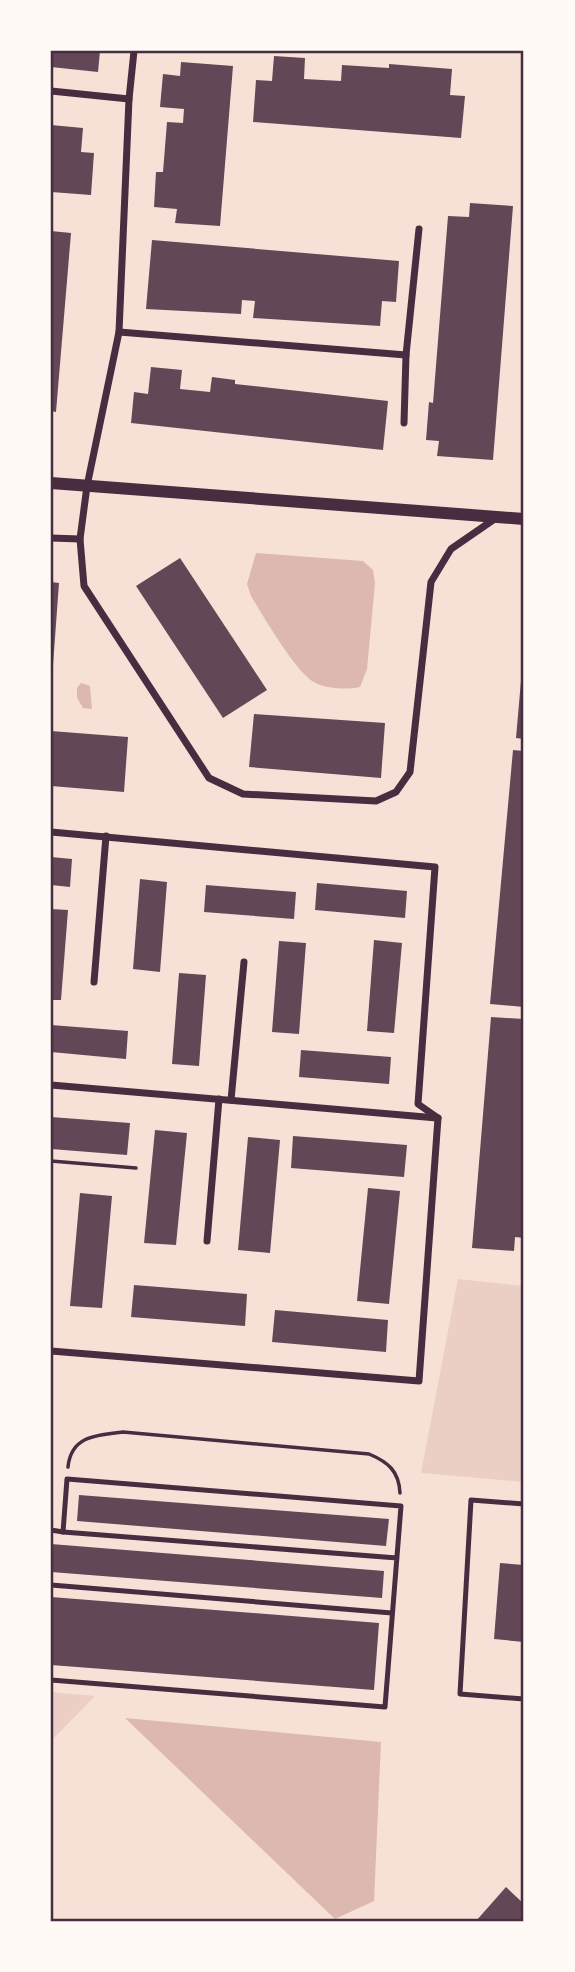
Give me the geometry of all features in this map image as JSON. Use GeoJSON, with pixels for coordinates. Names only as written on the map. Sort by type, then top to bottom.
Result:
{"type":"FeatureCollection","features":[{"type":"Feature","properties":{"kind":"street"},"geometry":{"type":"LineString","coordinates":[[134,51],[129,99],[119,332],[87,486],[80,539],[84,586],[209,778],[243,794],[376,801],[396,792],[410,772],[431,582],[451,548],[499,516]]}},
{"type":"Feature","properties":{"kind":"street"},"geometry":{"type":"LineString","coordinates":[[51,90],[129,99]]}},
{"type":"Feature","properties":{"kind":"street"},"geometry":{"type":"LineString","coordinates":[[404,423],[406,355],[419,229]]}},
{"type":"Feature","properties":{"kind":"street"},"geometry":{"type":"LineString","coordinates":[[119,332],[406,355]]}},
{"type":"Feature","properties":{"kind":"street"},"geometry":{"type":"LineString","coordinates":[[51,483],[524,519]]}},
{"type":"Feature","properties":{"kind":"street"},"geometry":{"type":"LineString","coordinates":[[51,538],[80,539]]}},
{"type":"Feature","properties":{"kind":"street"},"geometry":{"type":"LineString","coordinates":[[51,832],[435,867],[418,1104],[438,1118]]}},
{"type":"Feature","properties":{"kind":"street"},"geometry":{"type":"LineString","coordinates":[[94,982],[106,835]]}},
{"type":"Feature","properties":{"kind":"street"},"geometry":{"type":"LineString","coordinates":[[231,1100],[244,962]]}},
{"type":"Feature","properties":{"kind":"street"},"geometry":{"type":"LineString","coordinates":[[51,1085],[438,1118]]}},
{"type":"Feature","properties":{"kind":"street"},"geometry":{"type":"LineString","coordinates":[[207,1241],[219,1099]]}},
{"type":"Feature","properties":{"kind":"street"},"geometry":{"type":"LineString","coordinates":[[51,1351],[419,1381],[438,1118]]}},
{"type":"Feature","properties":{"kind":"lane"},"geometry":{"type":"LineString","coordinates":[[51,1680],[385,1707],[401,1506],[67,1479],[63,1532]]}},
{"type":"Feature","properties":{"kind":"lane"},"geometry":{"type":"LineString","coordinates":[[524,1504],[471,1500],[460,1694],[524,1699]]}},
{"type":"Feature","properties":{"kind":"lane"},"geometry":{"type":"LineString","coordinates":[[51,1530],[397,1558]]}},
{"type":"Feature","properties":{"kind":"lane"},"geometry":{"type":"LineString","coordinates":[[51,1585],[392,1613]]}},
{"type":"Feature","properties":{"kind":"path"},"geometry":{"type":"LineString","coordinates":[[51,1161],[136,1168]]}},
{"type":"Feature","properties":{"kind":"path"},"geometry":{"type":"LineString","coordinates":[[67,1479],[69,1454],[75,1443],[96,1435],[123,1432],[369,1454],[388,1462],[400,1481],[401,1506]]}},
{"type":"Feature","properties":{"kind":"shaded area"},"geometry":{"type":"Polygon","coordinates":[[[256,553],[363,561],[373,570],[375,583],[367,669],[360,687],[342,689],[312,681],[279,642],[251,596],[247,584],[256,553]]]}},
{"type":"Feature","properties":{"kind":"shaded area"},"geometry":{"type":"Polygon","coordinates":[[[81,683],[90,686],[92,709],[83,708],[77,698],[77,688],[81,683]]]}},
{"type":"Feature","properties":{"kind":"shaded area"},"geometry":{"type":"Polygon","coordinates":[[[458,1279],[524,1286],[524,1482],[421,1473],[458,1279]]]}},
{"type":"Feature","properties":{"kind":"shaded area"},"geometry":{"type":"Polygon","coordinates":[[[51,1692],[95,1696],[51,1741],[51,1692]]]}},
{"type":"Feature","properties":{"kind":"shaded area"},"geometry":{"type":"Polygon","coordinates":[[[125,1718],[381,1742],[374,1901],[335,1919],[125,1718]]]}},
{"type":"Feature","properties":{"kind":"building"},"geometry":{"type":"Polygon","coordinates":[[[51,51],[100,51],[98,72],[51,67],[51,51]]]}},
{"type":"Feature","properties":{"kind":"building"},"geometry":{"type":"Polygon","coordinates":[[[274,56],[305,58],[304,79],[341,81],[342,65],[389,68],[389,64],[452,69],[450,95],[465,96],[461,138],[253,122],[256,80],[272,81],[274,56]]]}},
{"type":"Feature","properties":{"kind":"building"},"geometry":{"type":"Polygon","coordinates":[[[181,62],[233,66],[220,226],[175,223],[177,209],[154,207],[156,172],[163,172],[167,122],[183,123],[184,109],[160,107],[163,74],[180,76],[181,62]]]}},
{"type":"Feature","properties":{"kind":"building"},"geometry":{"type":"Polygon","coordinates":[[[51,125],[83,128],[81,152],[94,153],[91,195],[51,192],[51,125]]]}},
{"type":"Feature","properties":{"kind":"building"},"geometry":{"type":"Polygon","coordinates":[[[470,203],[513,206],[493,460],[437,456],[439,441],[426,440],[429,402],[433,403],[448,216],[469,217],[470,203]]]}},
{"type":"Feature","properties":{"kind":"building"},"geometry":{"type":"Polygon","coordinates":[[[51,231],[71,233],[56,412],[51,411],[51,231]]]}},
{"type":"Feature","properties":{"kind":"building"},"geometry":{"type":"Polygon","coordinates":[[[152,240],[399,261],[396,302],[382,301],[380,326],[253,318],[255,301],[242,300],[241,314],[146,309],[152,240]]]}},
{"type":"Feature","properties":{"kind":"building"},"geometry":{"type":"Polygon","coordinates":[[[151,367],[182,370],[180,389],[210,392],[212,377],[235,380],[235,384],[388,401],[383,450],[131,423],[134,392],[148,394],[151,367]]]}},
{"type":"Feature","properties":{"kind":"building"},"geometry":{"type":"Polygon","coordinates":[[[180,558],[267,690],[223,718],[136,586],[180,558]]]}},
{"type":"Feature","properties":{"kind":"building"},"geometry":{"type":"Polygon","coordinates":[[[51,582],[59,583],[53,665],[51,665],[51,582]]]}},
{"type":"Feature","properties":{"kind":"building"},"geometry":{"type":"Polygon","coordinates":[[[524,669],[524,739],[516,738],[524,669]]]}},
{"type":"Feature","properties":{"kind":"building"},"geometry":{"type":"Polygon","coordinates":[[[254,714],[385,723],[381,778],[249,767],[254,714]]]}},
{"type":"Feature","properties":{"kind":"building"},"geometry":{"type":"Polygon","coordinates":[[[51,731],[128,737],[124,792],[51,786],[51,731]]]}},
{"type":"Feature","properties":{"kind":"building"},"geometry":{"type":"Polygon","coordinates":[[[513,750],[524,751],[524,1007],[490,1004],[513,750]]]}},
{"type":"Feature","properties":{"kind":"building"},"geometry":{"type":"Polygon","coordinates":[[[51,857],[72,859],[70,887],[51,885],[51,857]]]}},
{"type":"Feature","properties":{"kind":"building"},"geometry":{"type":"Polygon","coordinates":[[[140,879],[167,882],[160,972],[133,969],[140,879]]]}},
{"type":"Feature","properties":{"kind":"building"},"geometry":{"type":"Polygon","coordinates":[[[317,883],[407,891],[405,918],[315,910],[317,883]]]}},
{"type":"Feature","properties":{"kind":"building"},"geometry":{"type":"Polygon","coordinates":[[[206,885],[296,892],[294,919],[204,912],[206,885]]]}},
{"type":"Feature","properties":{"kind":"building"},"geometry":{"type":"Polygon","coordinates":[[[51,909],[68,910],[61,1000],[51,1000],[51,909]]]}},
{"type":"Feature","properties":{"kind":"building"},"geometry":{"type":"Polygon","coordinates":[[[374,940],[402,943],[394,1033],[367,1031],[374,940]]]}},
{"type":"Feature","properties":{"kind":"building"},"geometry":{"type":"Polygon","coordinates":[[[279,941],[306,943],[299,1034],[272,1032],[279,941]]]}},
{"type":"Feature","properties":{"kind":"building"},"geometry":{"type":"Polygon","coordinates":[[[179,973],[206,975],[199,1066],[172,1064],[179,973]]]}},
{"type":"Feature","properties":{"kind":"building"},"geometry":{"type":"Polygon","coordinates":[[[491,1017],[524,1019],[524,1238],[515,1237],[514,1251],[472,1248],[491,1017]]]}},
{"type":"Feature","properties":{"kind":"building"},"geometry":{"type":"Polygon","coordinates":[[[51,1025],[128,1031],[126,1059],[51,1052],[51,1025]]]}},
{"type":"Feature","properties":{"kind":"building"},"geometry":{"type":"Polygon","coordinates":[[[301,1050],[391,1057],[389,1084],[299,1077],[301,1050]]]}},
{"type":"Feature","properties":{"kind":"building"},"geometry":{"type":"Polygon","coordinates":[[[51,1117],[130,1123],[127,1155],[51,1149],[51,1117]]]}},
{"type":"Feature","properties":{"kind":"building"},"geometry":{"type":"Polygon","coordinates":[[[155,1130],[187,1133],[176,1245],[144,1243],[155,1130]]]}},
{"type":"Feature","properties":{"kind":"building"},"geometry":{"type":"Polygon","coordinates":[[[293,1136],[407,1145],[404,1177],[291,1168],[293,1136]]]}},
{"type":"Feature","properties":{"kind":"building"},"geometry":{"type":"Polygon","coordinates":[[[248,1137],[280,1140],[270,1253],[238,1250],[248,1137]]]}},
{"type":"Feature","properties":{"kind":"building"},"geometry":{"type":"Polygon","coordinates":[[[368,1188],[400,1191],[389,1304],[357,1301],[368,1188]]]}},
{"type":"Feature","properties":{"kind":"building"},"geometry":{"type":"Polygon","coordinates":[[[80,1193],[112,1196],[102,1308],[70,1306],[80,1193]]]}},
{"type":"Feature","properties":{"kind":"building"},"geometry":{"type":"Polygon","coordinates":[[[134,1285],[247,1294],[245,1326],[131,1317],[134,1285]]]}},
{"type":"Feature","properties":{"kind":"building"},"geometry":{"type":"Polygon","coordinates":[[[275,1310],[388,1320],[386,1352],[272,1342],[275,1310]]]}},
{"type":"Feature","properties":{"kind":"building"},"geometry":{"type":"Polygon","coordinates":[[[79,1495],[389,1519],[386,1546],[77,1521],[79,1495]]]}},
{"type":"Feature","properties":{"kind":"building"},"geometry":{"type":"Polygon","coordinates":[[[51,1544],[384,1571],[382,1598],[51,1572],[51,1544]]]}},
{"type":"Feature","properties":{"kind":"building"},"geometry":{"type":"Polygon","coordinates":[[[500,1563],[524,1565],[524,1642],[494,1639],[500,1563]]]}},
{"type":"Feature","properties":{"kind":"building"},"geometry":{"type":"Polygon","coordinates":[[[51,1597],[379,1623],[374,1690],[51,1665],[51,1597]]]}},
{"type":"Feature","properties":{"kind":"building"},"geometry":{"type":"Polygon","coordinates":[[[506,1887],[524,1904],[524,1921],[476,1921],[506,1887]]]}}]}
